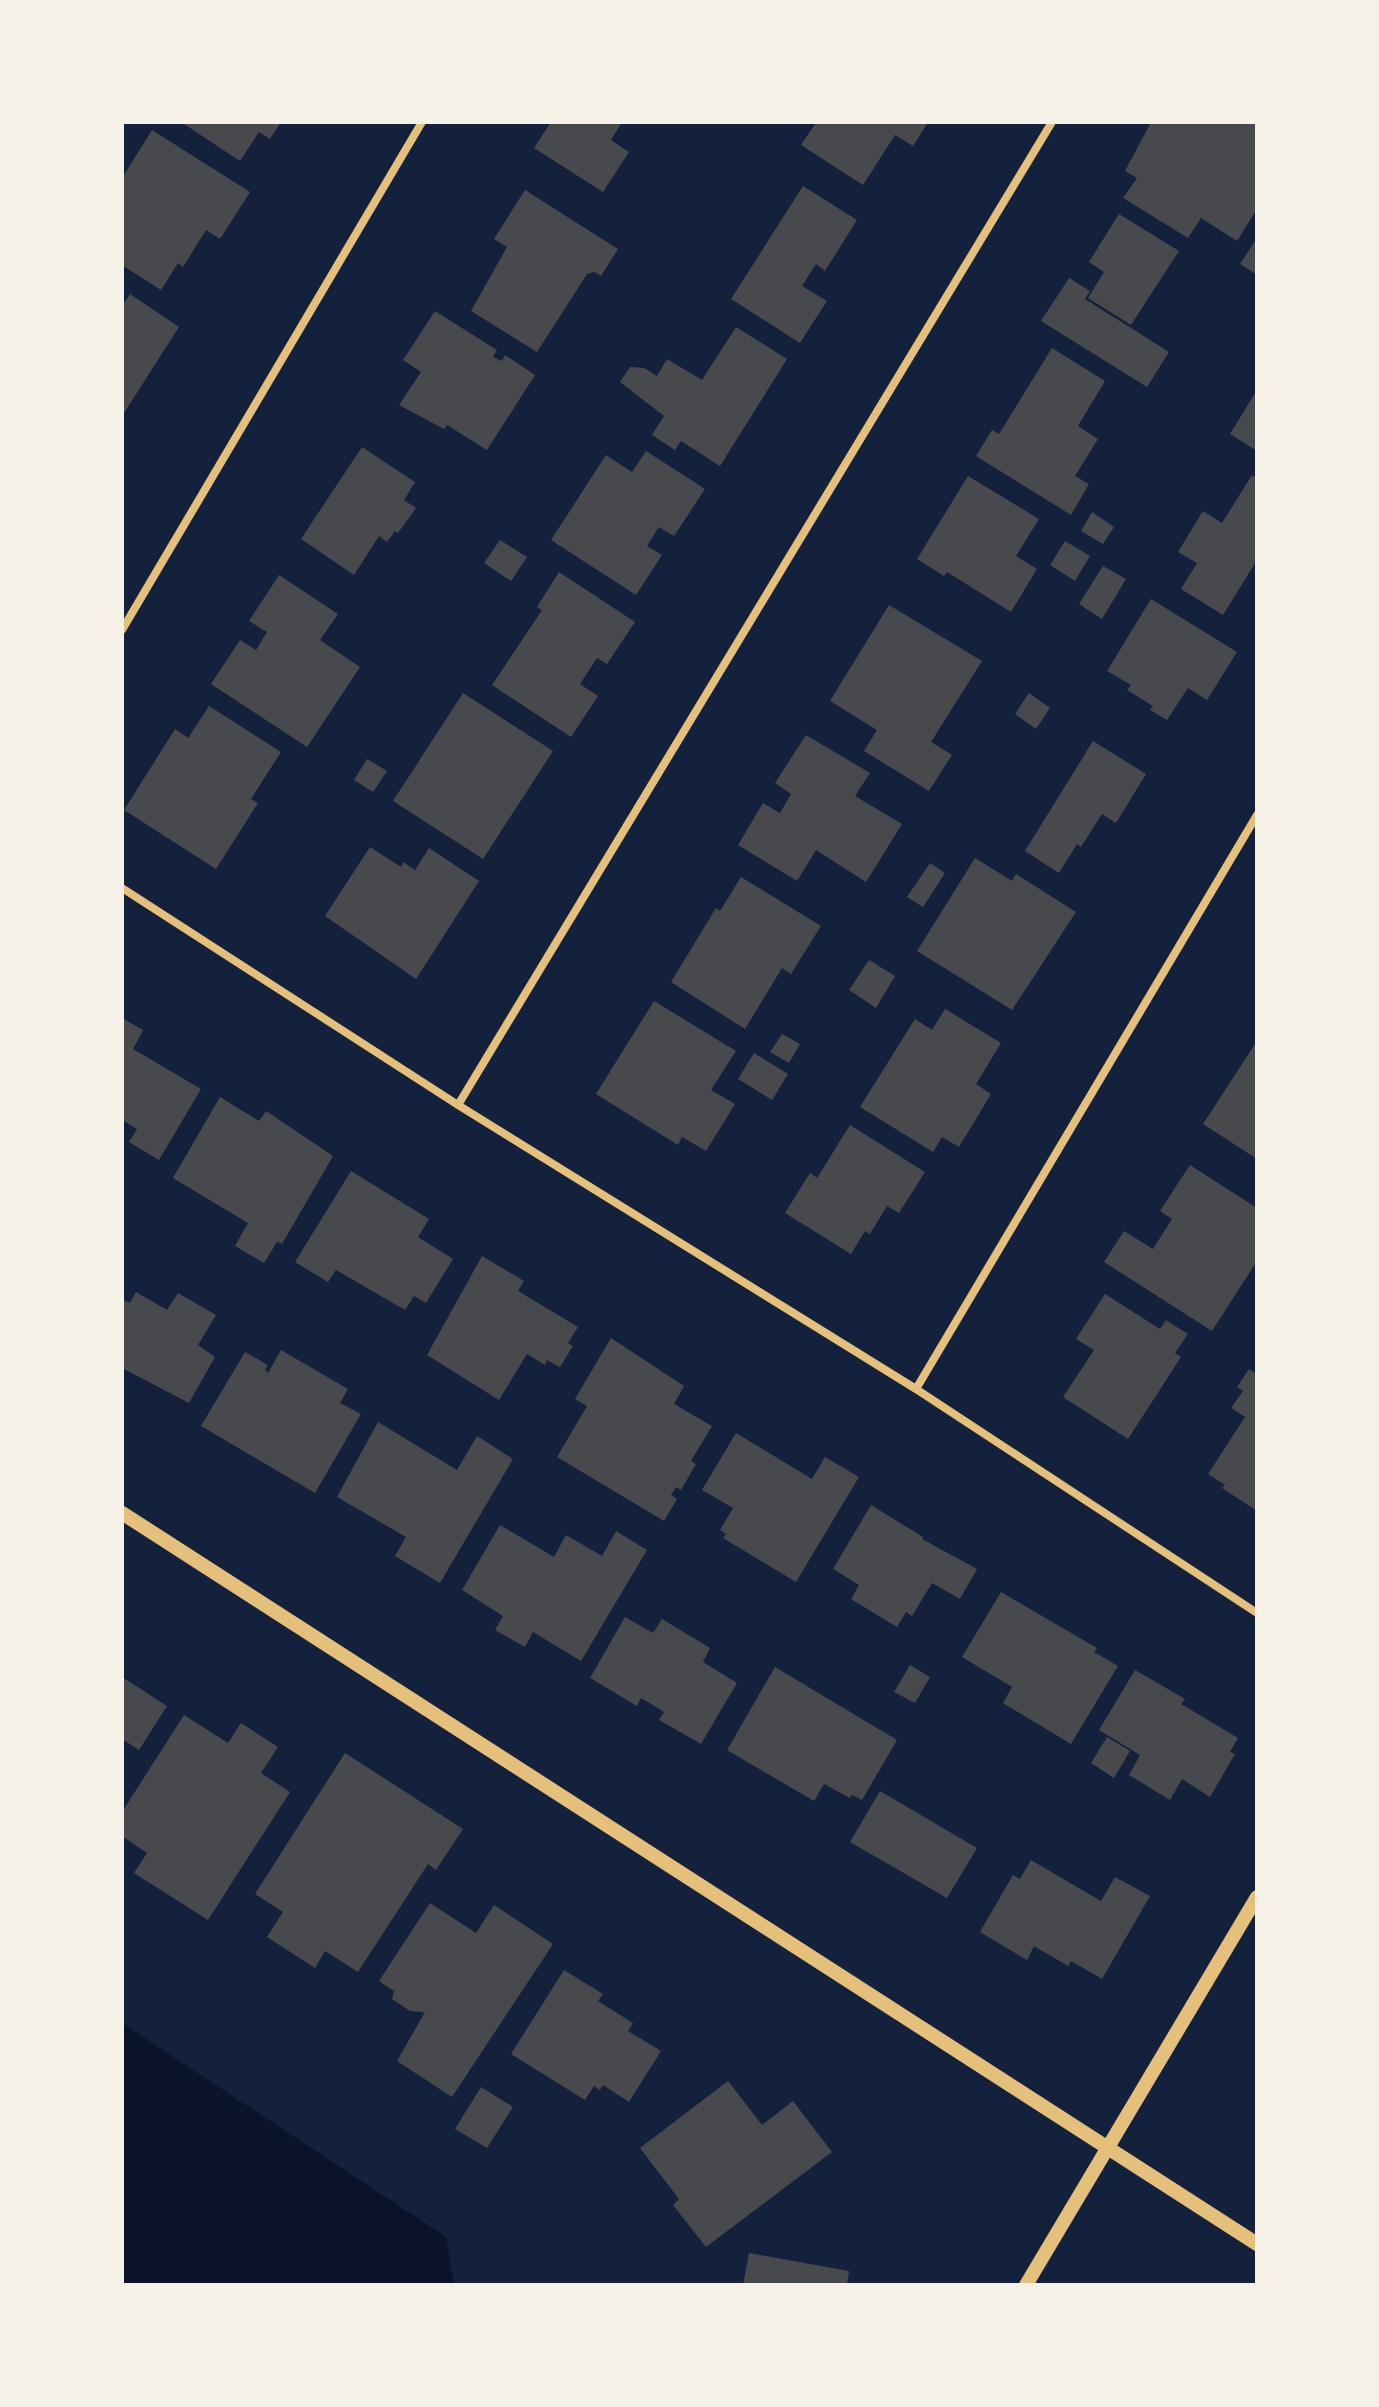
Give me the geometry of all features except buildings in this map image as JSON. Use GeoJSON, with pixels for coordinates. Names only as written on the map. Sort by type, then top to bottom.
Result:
{"type":"FeatureCollection","features":[{"type":"Feature","properties":{"kind":"street"},"geometry":{"type":"LineString","coordinates":[[122,630],[422,122]]}},
{"type":"Feature","properties":{"kind":"street"},"geometry":{"type":"LineString","coordinates":[[458,1105],[1052,122]]}},
{"type":"Feature","properties":{"kind":"street"},"geometry":{"type":"LineString","coordinates":[[916,1389],[1257,815]]}},
{"type":"Feature","properties":{"kind":"street"},"geometry":{"type":"LineString","coordinates":[[122,888],[458,1105],[916,1389],[1257,1613]]}},
{"type":"Feature","properties":{"kind":"street"},"geometry":{"type":"LineString","coordinates":[[122,1513],[1106,2150],[1257,2244]]}},
{"type":"Feature","properties":{"kind":"street"},"geometry":{"type":"LineString","coordinates":[[1026,2285],[1257,1897]]}},
{"type":"Feature","properties":{"kind":"water"},"geometry":{"type":"Polygon","coordinates":[[[122,2023],[446,2237],[454,2285],[122,2285],[122,2023]]]}}]}
